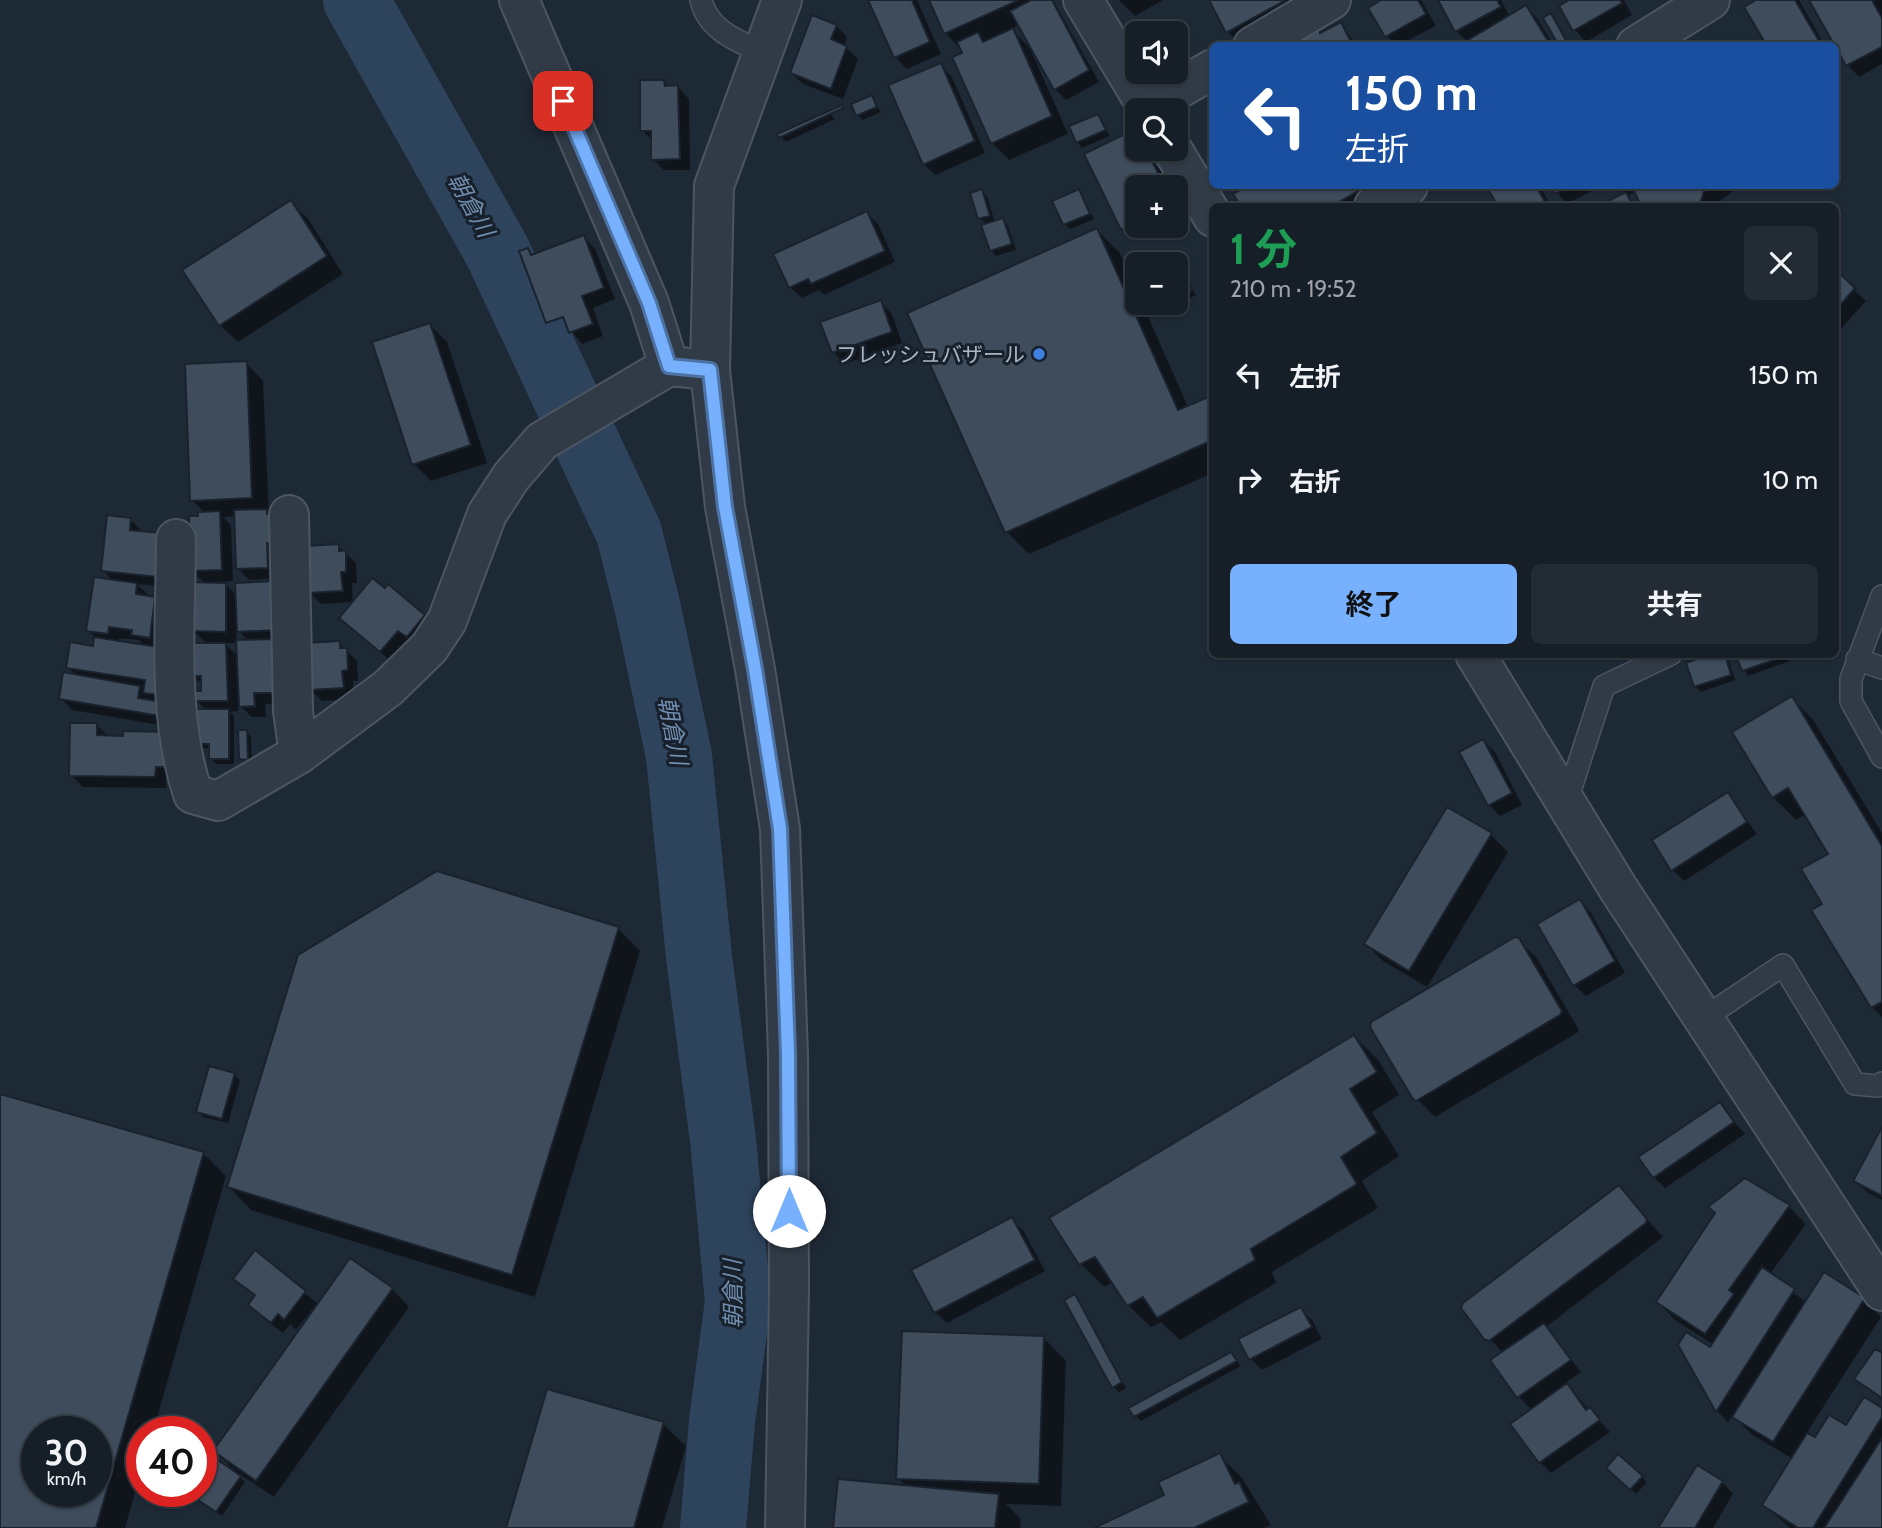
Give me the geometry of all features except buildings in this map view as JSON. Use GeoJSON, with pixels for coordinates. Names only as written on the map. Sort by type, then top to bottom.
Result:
{"type":"FeatureCollection","features":[{"type":"Feature","properties":{"kind":"street"},"geometry":{"type":"LineString","coordinates":[[519,0],[649,303],[669,366]]}},
{"type":"Feature","properties":{"kind":"street"},"geometry":{"type":"LineString","coordinates":[[782,0],[713,186],[710,370],[725,507],[755,669],[780,829],[788,1068],[789,1290],[785,1528]]}},
{"type":"Feature","properties":{"kind":"street"},"geometry":{"type":"LineString","coordinates":[[1083,0],[1141,98]]}},
{"type":"Feature","properties":{"kind":"street"},"geometry":{"type":"LineString","coordinates":[[1260,42],[1331,0]]}},
{"type":"Feature","properties":{"kind":"street"},"geometry":{"type":"LineString","coordinates":[[1642,42],[1710,0]]}},
{"type":"Feature","properties":{"kind":"street"},"geometry":{"type":"LineString","coordinates":[[1166,98],[1209,71]]}},
{"type":"Feature","properties":{"kind":"street"},"geometry":{"type":"LineString","coordinates":[[1179,161],[1209,210]]}},
{"type":"Feature","properties":{"kind":"street"},"geometry":{"type":"LineString","coordinates":[[1379,203],[1404,189]]}},
{"type":"Feature","properties":{"kind":"street"},"geometry":{"type":"LineString","coordinates":[[176,539],[176,692],[184,769],[193,794],[218,801],[299,754],[388,688],[429,648],[447,621],[487,514],[511,477],[542,441],[669,366],[710,370]]}},
{"type":"Feature","properties":{"kind":"street"},"geometry":{"type":"LineString","coordinates":[[289,515],[293,712],[299,754]]}},
{"type":"Feature","properties":{"kind":"street"},"geometry":{"type":"LineString","coordinates":[[1477,658],[1566,803],[1882,1291]]}},
{"type":"Feature","properties":{"kind":"lane"},"geometry":{"type":"LineString","coordinates":[[701,0],[704,12],[728,37],[762,52]]}},
{"type":"Feature","properties":{"kind":"lane"},"geometry":{"type":"LineString","coordinates":[[1882,596],[1851,679],[1851,701],[1882,757]]}},
{"type":"Feature","properties":{"kind":"lane"},"geometry":{"type":"LineString","coordinates":[[1566,803],[1604,686],[1663,658]]}},
{"type":"Feature","properties":{"kind":"lane"},"geometry":{"type":"LineString","coordinates":[[1857,659],[1882,668]]}},
{"type":"Feature","properties":{"kind":"lane"},"geometry":{"type":"LineString","coordinates":[[1704,1018],[1783,965],[1855,1084],[1878,1086],[1882,1083]]}},
{"type":"Feature","properties":{"kind":"waterway","name":"朝倉川"},"geometry":{"type":"LineString","coordinates":[[356,0],[497,251],[629,533],[648,609],[679,756],[699,957],[723,1140],[738,1302],[722,1421],[713,1528]]}},
{"type":"Feature","properties":{"kind":"place","name":"フレッシュバザール"},"geometry":{"type":"Point","coordinates":[1039,354]}},
{"type":"Feature","properties":{"kind":"route"},"geometry":{"type":"LineString","coordinates":[[563,101],[649,303],[669,366],[710,370],[725,507],[755,669],[780,829],[788,1054],[789,1211]]}}]}
